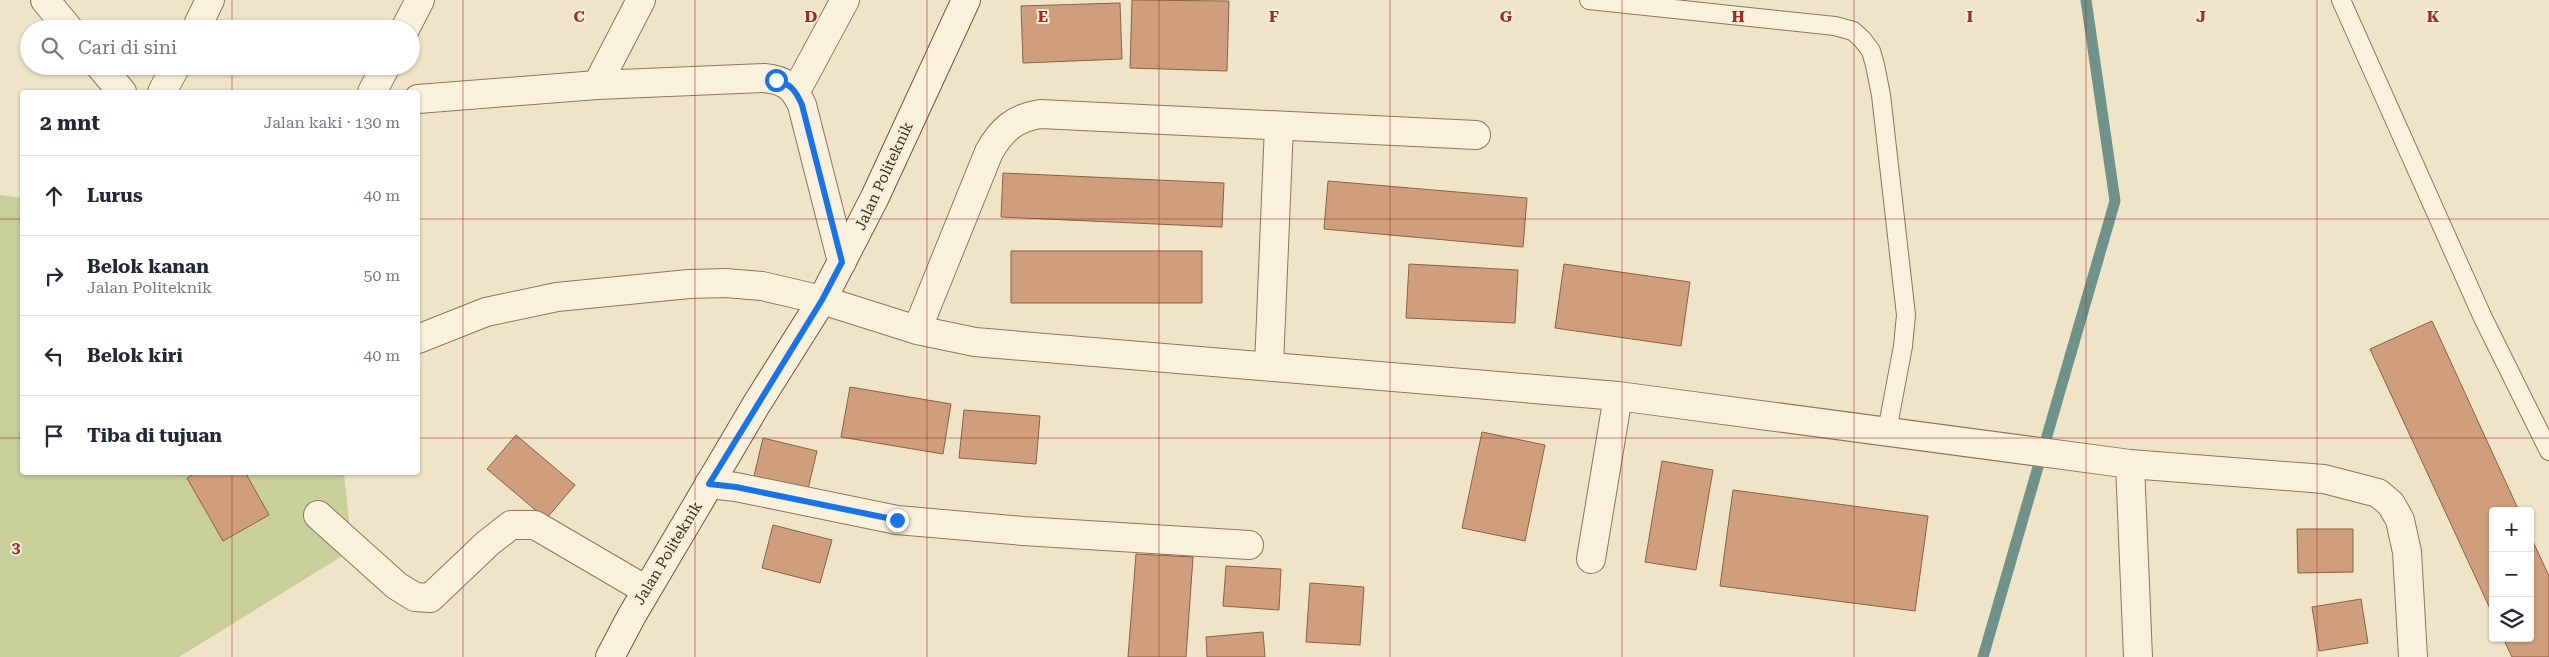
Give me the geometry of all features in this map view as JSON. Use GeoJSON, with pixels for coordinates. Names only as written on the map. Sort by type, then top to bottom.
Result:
{"type":"FeatureCollection","features":[{"type":"Feature","properties":{"kind":"street"},"geometry":{"type":"LineString","coordinates":[[44,0],[61,20]]}},
{"type":"Feature","properties":{"kind":"street"},"geometry":{"type":"LineString","coordinates":[[200,20],[210,0]]}},
{"type":"Feature","properties":{"kind":"street"},"geometry":{"type":"LineString","coordinates":[[410,20],[420,0]]}},
{"type":"Feature","properties":{"kind":"street"},"geometry":{"type":"LineString","coordinates":[[597,85],[641,0]]}},
{"type":"Feature","properties":{"kind":"street"},"geometry":{"type":"LineString","coordinates":[[796,91],[845,0]]}},
{"type":"Feature","properties":{"kind":"street","name":"Jalan Politeknik"},"geometry":{"type":"LineString","coordinates":[[610,657],[646,590],[822,300],[875,197],[966,0]]}},
{"type":"Feature","properties":{"kind":"street"},"geometry":{"type":"LineString","coordinates":[[108,75],[120,90]]}},
{"type":"Feature","properties":{"kind":"street"},"geometry":{"type":"LineString","coordinates":[[163,90],[171,75]]}},
{"type":"Feature","properties":{"kind":"street"},"geometry":{"type":"LineString","coordinates":[[373,90],[381,75]]}},
{"type":"Feature","properties":{"kind":"street"},"geometry":{"type":"LineString","coordinates":[[420,99],[597,85],[764,78],[785,82],[796,91],[806,121],[842,262]]}},
{"type":"Feature","properties":{"kind":"street"},"geometry":{"type":"LineString","coordinates":[[917,330],[988,152],[995,140],[1017,120],[1040,114],[1476,135]]}},
{"type":"Feature","properties":{"kind":"street"},"geometry":{"type":"LineString","coordinates":[[1268,366],[1278,126]]}},
{"type":"Feature","properties":{"kind":"street"},"geometry":{"type":"LineString","coordinates":[[420,338],[486,312],[558,297],[689,284],[762,286],[822,300],[917,330],[975,342],[1618,396],[2130,464],[2324,479],[2378,493],[2391,504],[2400,520],[2407,552],[2413,657]]}},
{"type":"Feature","properties":{"kind":"street"},"geometry":{"type":"LineString","coordinates":[[1591,559],[1618,396]]}},
{"type":"Feature","properties":{"kind":"street"},"geometry":{"type":"LineString","coordinates":[[2130,464],[2138,657]]}},
{"type":"Feature","properties":{"kind":"street"},"geometry":{"type":"LineString","coordinates":[[709,484],[736,487],[897,520],[1024,531],[1249,545]]}},
{"type":"Feature","properties":{"kind":"street"},"geometry":{"type":"LineString","coordinates":[[318,515],[397,586],[415,597],[430,598],[488,543],[511,525],[535,525],[646,590]]}},
{"type":"Feature","properties":{"kind":"lane"},"geometry":{"type":"LineString","coordinates":[[1589,0],[1835,26],[1853,32],[1862,39],[1871,51],[1881,95],[1906,315],[1903,346],[1887,431]]}},
{"type":"Feature","properties":{"kind":"lane"},"geometry":{"type":"LineString","coordinates":[[2340,0],[2483,318],[2549,451]]}},
{"type":"Feature","properties":{"kind":"green space"},"geometry":{"type":"Polygon","coordinates":[[[0,195],[20,198],[20,475],[344,475],[352,550],[179,657],[0,657],[0,195]]]}},
{"type":"Feature","properties":{"kind":"building"},"geometry":{"type":"Polygon","coordinates":[[[1132,0],[1229,1],[1227,71],[1130,68],[1132,0]]]}},
{"type":"Feature","properties":{"kind":"building"},"geometry":{"type":"Polygon","coordinates":[[[1120,3],[1122,59],[1023,63],[1021,6],[1120,3]]]}},
{"type":"Feature","properties":{"kind":"building"},"geometry":{"type":"Polygon","coordinates":[[[1003,173],[1224,183],[1222,227],[1001,217],[1003,173]]]}},
{"type":"Feature","properties":{"kind":"building"},"geometry":{"type":"Polygon","coordinates":[[[1328,181],[1527,198],[1523,247],[1324,229],[1328,181]]]}},
{"type":"Feature","properties":{"kind":"building"},"geometry":{"type":"Polygon","coordinates":[[[1011,251],[1202,251],[1202,303],[1011,303],[1011,251]]]}},
{"type":"Feature","properties":{"kind":"building"},"geometry":{"type":"Polygon","coordinates":[[[1409,264],[1518,270],[1515,323],[1406,318],[1409,264]]]}},
{"type":"Feature","properties":{"kind":"building"},"geometry":{"type":"Polygon","coordinates":[[[1564,264],[1690,282],[1681,346],[1555,328],[1564,264]]]}},
{"type":"Feature","properties":{"kind":"building"},"geometry":{"type":"Polygon","coordinates":[[[2432,321],[2517,507],[2489,507],[2489,606],[2370,349],[2432,321]]]}},
{"type":"Feature","properties":{"kind":"building"},"geometry":{"type":"Polygon","coordinates":[[[850,387],[951,404],[943,454],[841,437],[850,387]]]}},
{"type":"Feature","properties":{"kind":"building"},"geometry":{"type":"Polygon","coordinates":[[[964,410],[1040,416],[1036,464],[959,458],[964,410]]]}},
{"type":"Feature","properties":{"kind":"building"},"geometry":{"type":"Polygon","coordinates":[[[1482,432],[1545,445],[1525,541],[1462,528],[1482,432]]]}},
{"type":"Feature","properties":{"kind":"building"},"geometry":{"type":"Polygon","coordinates":[[[516,435],[575,485],[546,519],[487,469],[516,435]]]}},
{"type":"Feature","properties":{"kind":"building"},"geometry":{"type":"Polygon","coordinates":[[[763,438],[817,451],[808,489],[754,476],[763,438]]]}},
{"type":"Feature","properties":{"kind":"building"},"geometry":{"type":"Polygon","coordinates":[[[1662,461],[1713,470],[1696,570],[1645,562],[1662,461]]]}},
{"type":"Feature","properties":{"kind":"building"},"geometry":{"type":"Polygon","coordinates":[[[192,475],[247,475],[269,515],[223,541],[187,478],[192,475]]]}},
{"type":"Feature","properties":{"kind":"building"},"geometry":{"type":"Polygon","coordinates":[[[1733,490],[1928,516],[1915,611],[1720,586],[1733,490]]]}},
{"type":"Feature","properties":{"kind":"building"},"geometry":{"type":"Polygon","coordinates":[[[773,525],[832,540],[820,583],[762,568],[773,525]]]}},
{"type":"Feature","properties":{"kind":"building"},"geometry":{"type":"Polygon","coordinates":[[[2297,529],[2353,529],[2353,572],[2298,573],[2297,529]]]}},
{"type":"Feature","properties":{"kind":"building"},"geometry":{"type":"Polygon","coordinates":[[[2534,544],[2549,576],[2549,657],[2512,657],[2505,642],[2534,642],[2534,544]]]}},
{"type":"Feature","properties":{"kind":"building"},"geometry":{"type":"Polygon","coordinates":[[[1136,554],[1193,557],[1186,657],[1128,657],[1136,554]]]}},
{"type":"Feature","properties":{"kind":"building"},"geometry":{"type":"Polygon","coordinates":[[[1226,566],[1281,569],[1279,610],[1223,606],[1226,566]]]}},
{"type":"Feature","properties":{"kind":"building"},"geometry":{"type":"Polygon","coordinates":[[[1310,583],[1364,587],[1360,645],[1306,642],[1310,583]]]}},
{"type":"Feature","properties":{"kind":"building"},"geometry":{"type":"Polygon","coordinates":[[[2361,599],[2368,643],[2319,651],[2312,607],[2361,599]]]}},
{"type":"Feature","properties":{"kind":"building"},"geometry":{"type":"Polygon","coordinates":[[[1263,632],[1265,657],[1207,657],[1206,637],[1263,632]]]}},
{"type":"Feature","properties":{"kind":"waterway"},"geometry":{"type":"LineString","coordinates":[[1983,657],[2115,201],[2086,0]]}},
{"type":"Feature","properties":{"kind":"route"},"geometry":{"type":"LineString","coordinates":[[776,80],[785,82],[796,91],[802,105],[842,262],[822,300],[709,484],[736,487],[897,520]]}}]}
